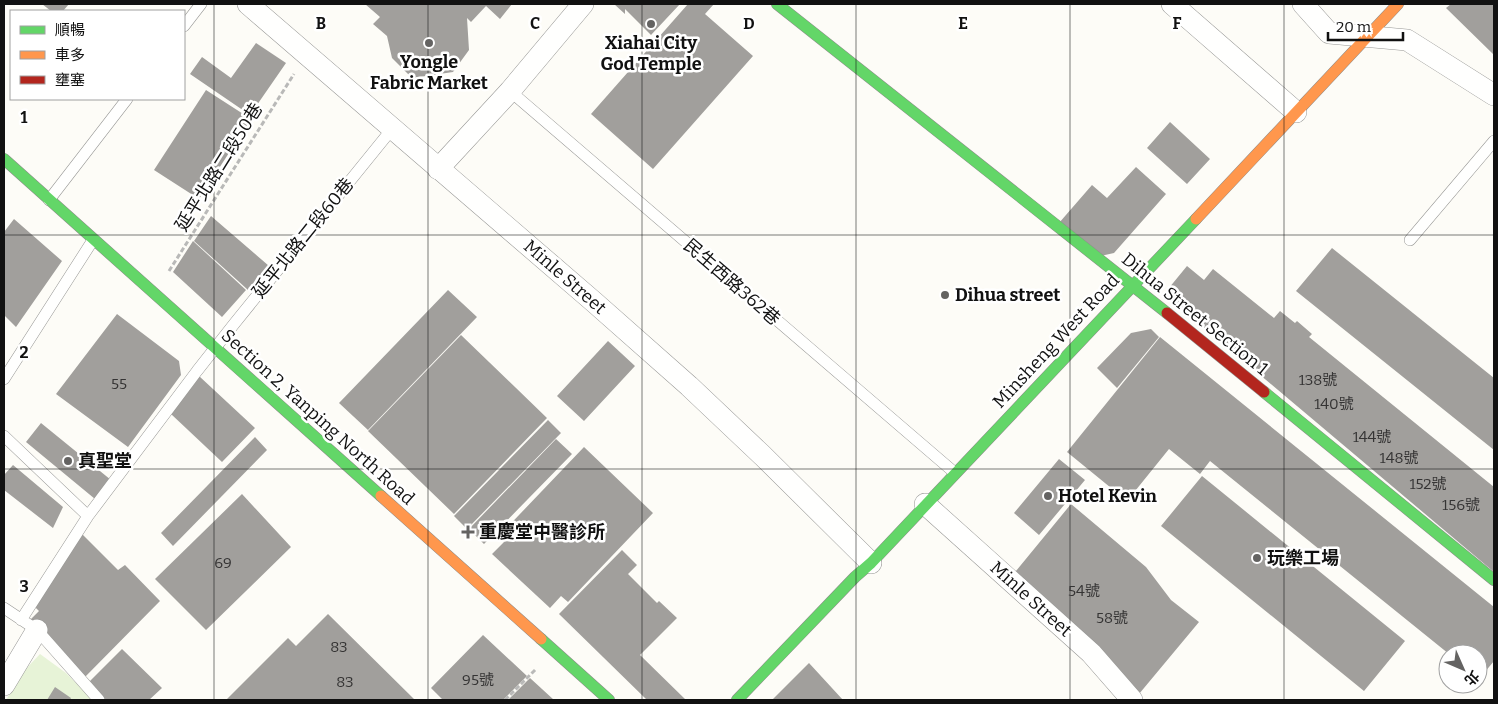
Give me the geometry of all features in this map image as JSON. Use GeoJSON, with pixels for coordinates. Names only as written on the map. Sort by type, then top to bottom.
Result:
{"type":"FeatureCollection","features":[{"type":"Feature","properties":{"kind":"street","name":"Minle Street"},"geometry":{"type":"LineString","coordinates":[[248,4],[689,386],[871,563]]}},
{"type":"Feature","properties":{"kind":"street"},"geometry":{"type":"LineString","coordinates":[[438,169],[510,91],[583,4]]}},
{"type":"Feature","properties":{"kind":"street","name":"Dihua Street Section 1"},"geometry":{"type":"LineString","coordinates":[[777,4],[1132,286],[1494,580]]}},
{"type":"Feature","properties":{"kind":"street"},"geometry":{"type":"LineString","coordinates":[[1172,4],[1296,112]]}},
{"type":"Feature","properties":{"kind":"street"},"geometry":{"type":"LineString","coordinates":[[1303,4],[1329,33],[1407,40],[1494,96]]}},
{"type":"Feature","properties":{"kind":"street","name":"Minsheng West Road"},"geometry":{"type":"LineString","coordinates":[[737,700],[855,577],[871,563],[1398,4]]}},
{"type":"Feature","properties":{"kind":"street","name":"Section 2, Yanping North Road"},"geometry":{"type":"LineString","coordinates":[[4,159],[608,700]]}},
{"type":"Feature","properties":{"kind":"street","name":"Minle Street"},"geometry":{"type":"LineString","coordinates":[[925,504],[1091,654],[1132,700]]}},
{"type":"Feature","properties":{"kind":"street"},"geometry":{"type":"LineString","coordinates":[[4,685],[29,625]]}},
{"type":"Feature","properties":{"kind":"lane"},"geometry":{"type":"LineString","coordinates":[[185,25],[201,4]]}},
{"type":"Feature","properties":{"kind":"lane","name":"民生西路362巷"},"geometry":{"type":"LineString","coordinates":[[510,91],[955,473]]}},
{"type":"Feature","properties":{"kind":"lane"},"geometry":{"type":"LineString","coordinates":[[49,200],[126,100]]}},
{"type":"Feature","properties":{"kind":"lane","name":"延平北路二段60巷"},"geometry":{"type":"LineString","coordinates":[[29,625],[88,516],[214,348],[392,129]]}},
{"type":"Feature","properties":{"kind":"lane"},"geometry":{"type":"LineString","coordinates":[[1410,240],[1494,140]]}},
{"type":"Feature","properties":{"kind":"lane"},"geometry":{"type":"LineString","coordinates":[[4,379],[93,240]]}},
{"type":"Feature","properties":{"kind":"lane"},"geometry":{"type":"LineString","coordinates":[[4,436],[88,516]]}},
{"type":"Feature","properties":{"kind":"lane"},"geometry":{"type":"LineString","coordinates":[[4,608],[29,625],[99,700]]}},
{"type":"Feature","properties":{"kind":"path","name":"延平北路二段50巷"},"geometry":{"type":"LineString","coordinates":[[155,294],[307,54]]}},
{"type":"Feature","properties":{"kind":"path"},"geometry":{"type":"LineString","coordinates":[[505,700],[554,652]]}},
{"type":"Feature","properties":{"kind":"green space"},"geometry":{"type":"Polygon","coordinates":[[[40,654],[66,673],[93,700],[6,700],[23,672],[40,654]]]}},
{"type":"Feature","properties":{"kind":"building"},"geometry":{"type":"Polygon","coordinates":[[[42,4],[69,4],[64,10],[50,10],[42,4]]]}},
{"type":"Feature","properties":{"kind":"building","name":"Yongle Fabric Market"},"geometry":{"type":"Polygon","coordinates":[[[365,4],[512,4],[500,19],[486,6],[471,22],[467,18],[469,50],[453,72],[412,78],[392,58],[387,36],[373,24],[380,17],[365,4]]]}},
{"type":"Feature","properties":{"kind":"building","name":"Xiahai City God Temple"},"geometry":{"type":"Polygon","coordinates":[[[614,4],[680,4],[651,35],[625,9],[625,14],[614,4]]]}},
{"type":"Feature","properties":{"kind":"building"},"geometry":{"type":"Polygon","coordinates":[[[688,4],[714,4],[705,14],[753,56],[653,169],[591,114],[688,4]]]}},
{"type":"Feature","properties":{"kind":"building"},"geometry":{"type":"Polygon","coordinates":[[[1451,4],[1494,4],[1493,54],[1446,8],[1451,4]]]}},
{"type":"Feature","properties":{"kind":"building"},"geometry":{"type":"Polygon","coordinates":[[[256,43],[286,63],[250,115],[190,74],[202,57],[231,78],[256,43]]]}},
{"type":"Feature","properties":{"kind":"building"},"geometry":{"type":"Polygon","coordinates":[[[206,90],[251,119],[199,199],[154,170],[206,90]]]}},
{"type":"Feature","properties":{"kind":"building"},"geometry":{"type":"Polygon","coordinates":[[[1170,122],[1210,159],[1187,184],[1147,148],[1170,122]]]}},
{"type":"Feature","properties":{"kind":"building"},"geometry":{"type":"Polygon","coordinates":[[[1136,167],[1166,194],[1114,253],[1096,257],[1059,223],[1092,185],[1107,198],[1136,167]]]}},
{"type":"Feature","properties":{"kind":"building"},"geometry":{"type":"Polygon","coordinates":[[[211,216],[269,266],[248,290],[194,241],[211,216]]]}},
{"type":"Feature","properties":{"kind":"building"},"geometry":{"type":"Polygon","coordinates":[[[14,219],[62,261],[16,327],[4,315],[4,232],[14,219]]]}},
{"type":"Feature","properties":{"kind":"building"},"geometry":{"type":"Polygon","coordinates":[[[193,241],[246,290],[222,317],[173,272],[193,241]]]}},
{"type":"Feature","properties":{"kind":"building"},"geometry":{"type":"Polygon","coordinates":[[[1332,248],[1494,378],[1494,450],[1296,291],[1332,248]]]}},
{"type":"Feature","properties":{"kind":"building"},"geometry":{"type":"Polygon","coordinates":[[[1187,266],[1204,280],[1213,269],[1274,318],[1280,311],[1295,323],[1297,321],[1312,334],[1309,337],[1494,487],[1494,572],[1164,294],[1187,266]]]}},
{"type":"Feature","properties":{"kind":"building"},"geometry":{"type":"Polygon","coordinates":[[[448,290],[477,317],[368,430],[339,403],[448,290]]]}},
{"type":"Feature","properties":{"kind":"building"},"geometry":{"type":"Polygon","coordinates":[[[117,314],[179,361],[181,375],[128,447],[56,394],[117,314]]]}},
{"type":"Feature","properties":{"kind":"building"},"geometry":{"type":"Polygon","coordinates":[[[1151,329],[1159,337],[1117,388],[1097,368],[1131,333],[1151,329]]]}},
{"type":"Feature","properties":{"kind":"building"},"geometry":{"type":"Polygon","coordinates":[[[461,335],[547,418],[454,514],[368,431],[461,335]]]}},
{"type":"Feature","properties":{"kind":"building"},"geometry":{"type":"Polygon","coordinates":[[[1160,337],[1494,607],[1494,661],[1488,668],[1488,644],[1438,645],[1210,461],[1200,474],[1169,449],[1127,501],[1067,452],[1160,337]]]}},
{"type":"Feature","properties":{"kind":"building"},"geometry":{"type":"Polygon","coordinates":[[[608,341],[635,366],[584,421],[557,396],[608,341]]]}},
{"type":"Feature","properties":{"kind":"building"},"geometry":{"type":"Polygon","coordinates":[[[199,376],[255,428],[222,462],[171,414],[199,376]]]}},
{"type":"Feature","properties":{"kind":"building"},"geometry":{"type":"Polygon","coordinates":[[[548,420],[561,433],[467,529],[454,516],[548,420]]]}},
{"type":"Feature","properties":{"kind":"building","name":"真聖堂"},"geometry":{"type":"Polygon","coordinates":[[[41,423],[111,480],[95,499],[26,442],[41,423]]]}},
{"type":"Feature","properties":{"kind":"building"},"geometry":{"type":"Polygon","coordinates":[[[255,437],[267,450],[173,546],[161,533],[255,437]]]}},
{"type":"Feature","properties":{"kind":"building"},"geometry":{"type":"Polygon","coordinates":[[[556,439],[572,454],[484,544],[469,529],[556,439]]]}},
{"type":"Feature","properties":{"kind":"building"},"geometry":{"type":"Polygon","coordinates":[[[584,447],[653,513],[568,602],[561,596],[550,608],[492,554],[504,542],[498,537],[584,447]]]}},
{"type":"Feature","properties":{"kind":"building"},"geometry":{"type":"Polygon","coordinates":[[[1059,459],[1085,480],[1039,535],[1014,513],[1059,459]]]}},
{"type":"Feature","properties":{"kind":"building"},"geometry":{"type":"Polygon","coordinates":[[[13,465],[63,507],[53,528],[4,490],[4,475],[13,465]]]}},
{"type":"Feature","properties":{"kind":"building"},"geometry":{"type":"Polygon","coordinates":[[[1202,476],[1405,641],[1364,691],[1161,526],[1202,476]]]}},
{"type":"Feature","properties":{"kind":"building"},"geometry":{"type":"Polygon","coordinates":[[[242,494],[291,547],[206,630],[155,579],[242,494]]]}},
{"type":"Feature","properties":{"kind":"building"},"geometry":{"type":"Polygon","coordinates":[[[1071,504],[1146,567],[1171,600],[1199,622],[1134,700],[1011,577],[1071,504]]]}},
{"type":"Feature","properties":{"kind":"building"},"geometry":{"type":"Polygon","coordinates":[[[81,533],[118,570],[125,565],[160,601],[84,678],[28,622],[39,611],[28,600],[81,533]]]}},
{"type":"Feature","properties":{"kind":"building"},"geometry":{"type":"Polygon","coordinates":[[[622,550],[637,565],[628,574],[657,603],[659,601],[677,618],[640,655],[686,700],[647,700],[559,614],[622,550]]]}},
{"type":"Feature","properties":{"kind":"building"},"geometry":{"type":"Polygon","coordinates":[[[328,614],[415,700],[226,700],[288,638],[296,646],[328,614]]]}},
{"type":"Feature","properties":{"kind":"building"},"geometry":{"type":"Polygon","coordinates":[[[483,635],[527,676],[503,700],[443,700],[431,688],[483,635]]]}},
{"type":"Feature","properties":{"kind":"building"},"geometry":{"type":"Polygon","coordinates":[[[122,649],[162,688],[149,700],[93,700],[82,689],[122,649]]]}},
{"type":"Feature","properties":{"kind":"building"},"geometry":{"type":"Polygon","coordinates":[[[809,663],[843,700],[772,700],[809,663]]]}},
{"type":"Feature","properties":{"kind":"building"},"geometry":{"type":"Polygon","coordinates":[[[530,678],[554,700],[508,700],[530,678]]]}},
{"type":"Feature","properties":{"kind":"building"},"geometry":{"type":"Polygon","coordinates":[[[55,687],[71,698],[70,700],[47,700],[55,687]]]}},
{"type":"Feature","properties":{"kind":"traffic: fast"},"geometry":{"type":"LineString","coordinates":[[777,4],[1167,313]]}},
{"type":"Feature","properties":{"kind":"traffic: fast"},"geometry":{"type":"LineString","coordinates":[[4,159],[381,496]]}},
{"type":"Feature","properties":{"kind":"traffic: fast"},"geometry":{"type":"LineString","coordinates":[[737,700],[855,577],[871,563],[1196,219]]}},
{"type":"Feature","properties":{"kind":"traffic: fast"},"geometry":{"type":"LineString","coordinates":[[1264,392],[1494,580]]}},
{"type":"Feature","properties":{"kind":"traffic: fast"},"geometry":{"type":"LineString","coordinates":[[541,639],[609,700]]}},
{"type":"Feature","properties":{"kind":"traffic: slow"},"geometry":{"type":"LineString","coordinates":[[1196,219],[1398,4]]}},
{"type":"Feature","properties":{"kind":"traffic: slow"},"geometry":{"type":"LineString","coordinates":[[381,496],[541,639]]}},
{"type":"Feature","properties":{"kind":"traffic: jam"},"geometry":{"type":"LineString","coordinates":[[1167,313],[1264,392]]}},
{"type":"Feature","properties":{"kind":"place","name":"Xiahai City God Temple"},"geometry":{"type":"Point","coordinates":[651,24]}},
{"type":"Feature","properties":{"kind":"place","name":"Yongle Fabric Market"},"geometry":{"type":"Point","coordinates":[429,43]}},
{"type":"Feature","properties":{"kind":"place","name":"Dihua street"},"geometry":{"type":"Point","coordinates":[945,295]}},
{"type":"Feature","properties":{"kind":"place","name":"真聖堂"},"geometry":{"type":"Point","coordinates":[68,461]}},
{"type":"Feature","properties":{"kind":"place","name":"Hotel Kevin"},"geometry":{"type":"Point","coordinates":[1048,496]}},
{"type":"Feature","properties":{"kind":"place","name":"重慶堂中醫診所"},"geometry":{"type":"Point","coordinates":[468,532]}},
{"type":"Feature","properties":{"kind":"place","name":"玩樂工場"},"geometry":{"type":"Point","coordinates":[1257,558]}}]}
